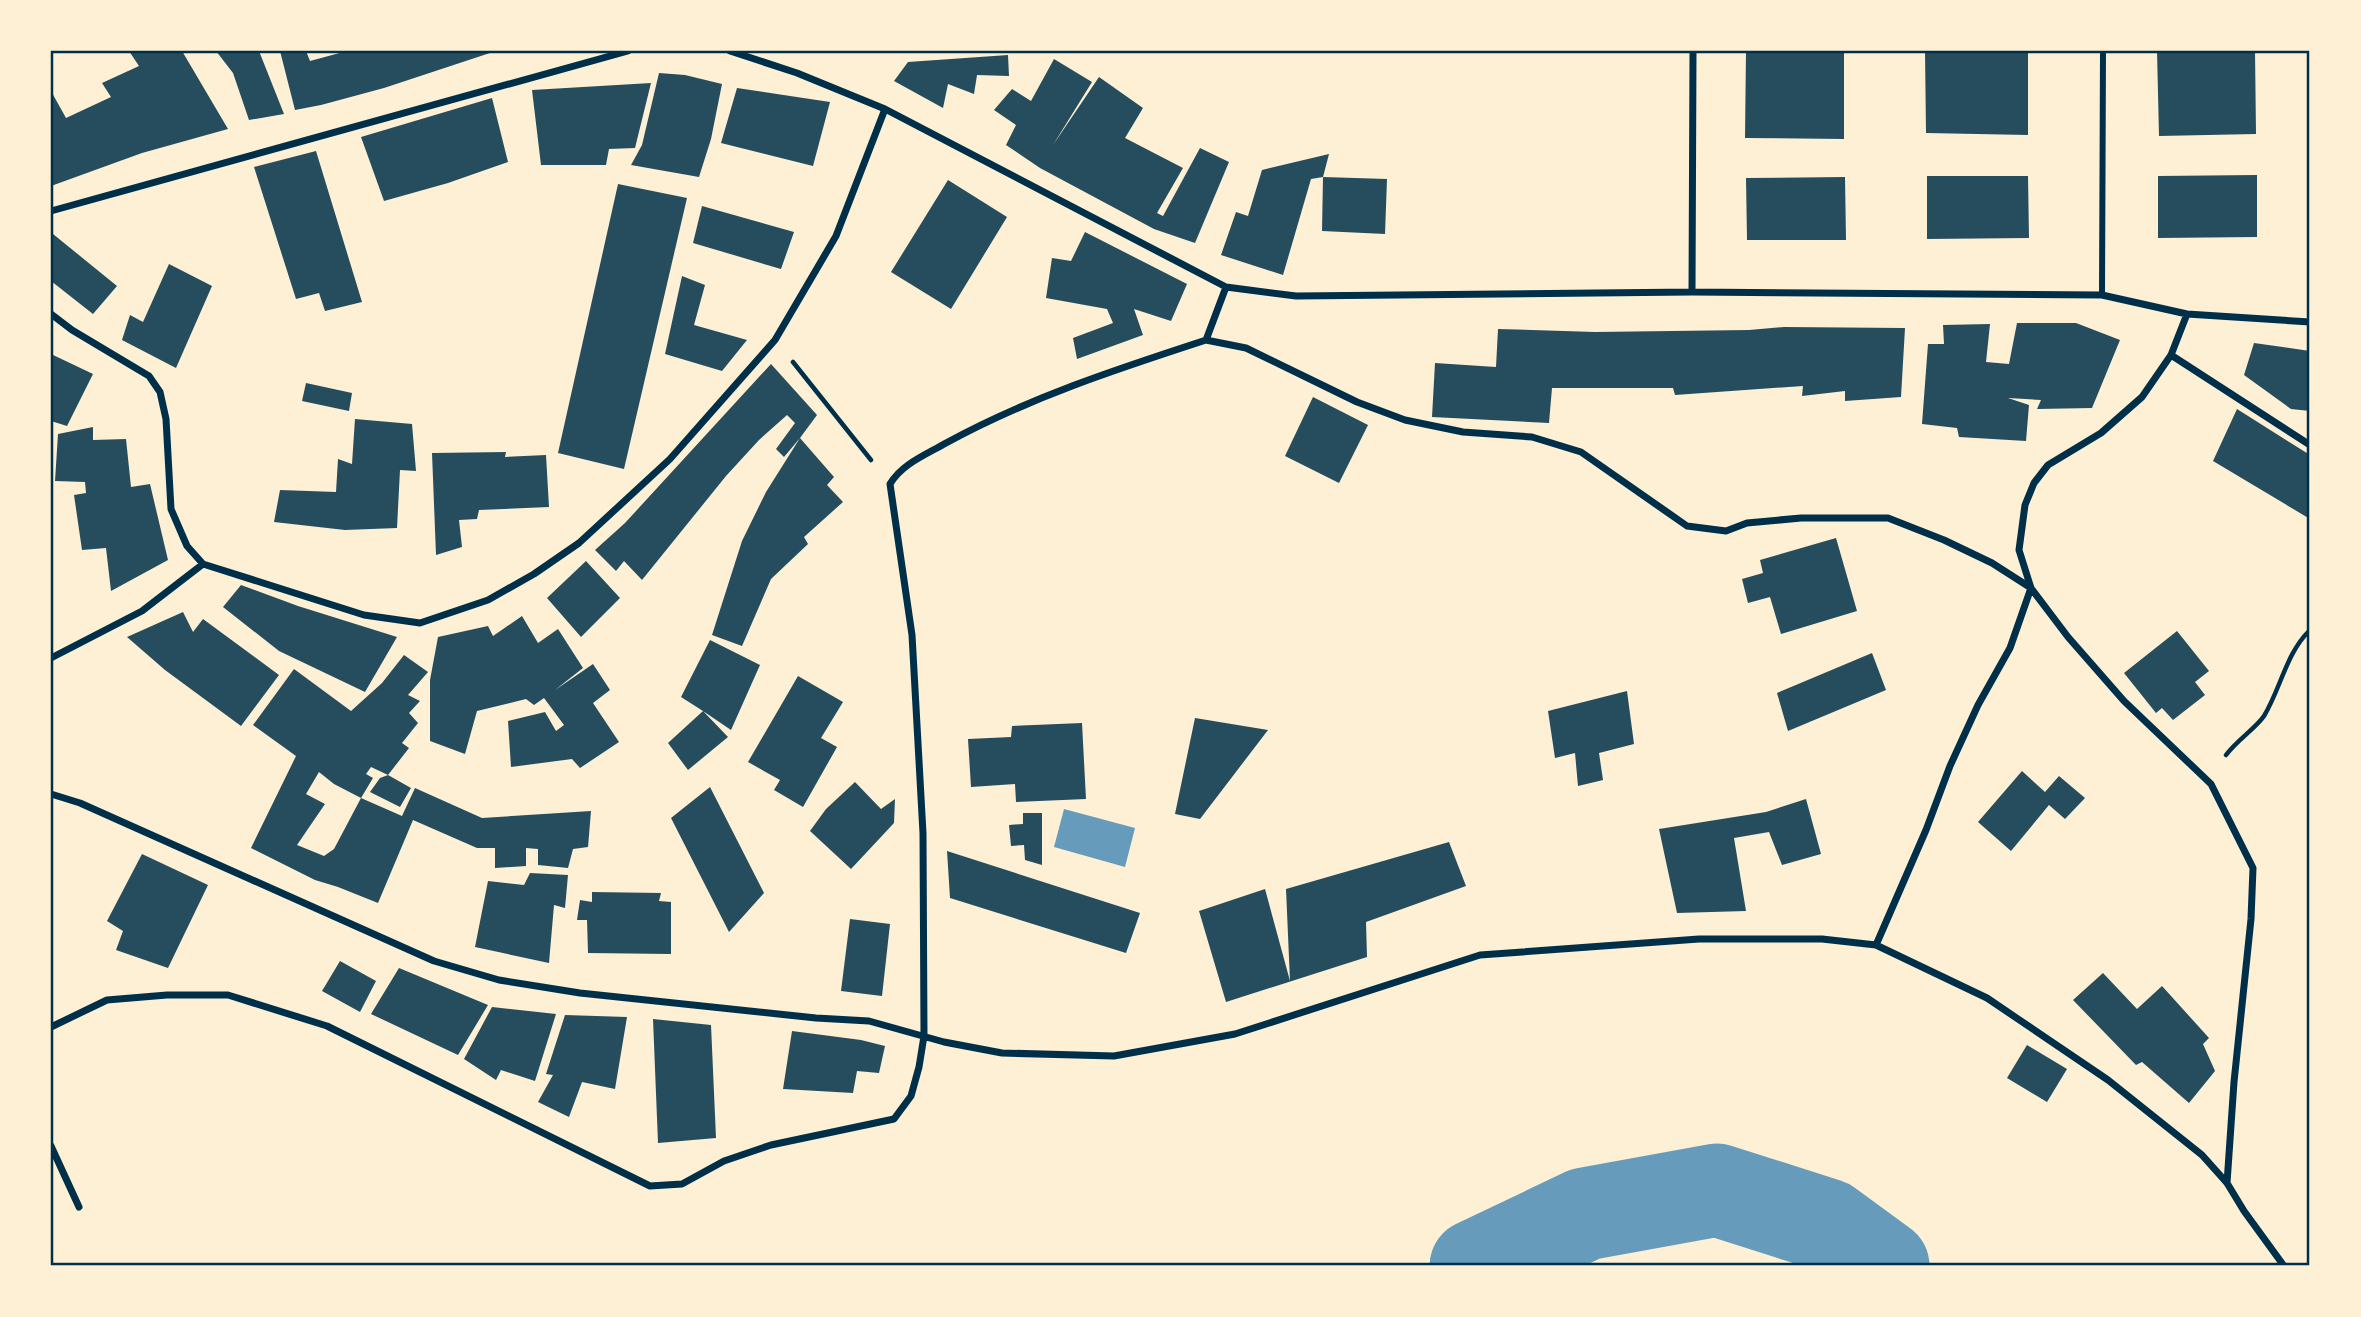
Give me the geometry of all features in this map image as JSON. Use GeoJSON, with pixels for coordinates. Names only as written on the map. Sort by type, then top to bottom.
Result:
{"type":"FeatureCollection","features":[{"type":"Feature","properties":{"kind":"street"},"geometry":{"type":"LineString","coordinates":[[51,211],[628,51]]}},
{"type":"Feature","properties":{"kind":"street"},"geometry":{"type":"LineString","coordinates":[[730,51],[797,73],[885,109],[1226,287],[1296,296],[1692,292],[2102,295],[2187,314],[2310,322]]}},
{"type":"Feature","properties":{"kind":"street"},"geometry":{"type":"LineString","coordinates":[[1692,292],[1693,51]]}},
{"type":"Feature","properties":{"kind":"street"},"geometry":{"type":"LineString","coordinates":[[2102,295],[2103,51]]}},
{"type":"Feature","properties":{"kind":"street"},"geometry":{"type":"LineString","coordinates":[[51,314],[72,330],[149,376],[160,392],[166,419],[171,509],[187,546],[203,564],[364,615],[419,623],[488,600],[534,573],[579,543],[670,459],[775,340],[836,236],[885,109]]}},
{"type":"Feature","properties":{"kind":"street"},"geometry":{"type":"LineString","coordinates":[[1206,340],[1226,287]]}},
{"type":"Feature","properties":{"kind":"street"},"geometry":{"type":"LineString","coordinates":[[2187,314],[2171,355],[2142,397],[2101,433],[2048,465],[2034,483],[2025,505],[2019,550],[2031,588],[2068,637],[2124,701],[2211,784],[2253,868],[2251,919],[2234,1082],[2227,1183]]}},
{"type":"Feature","properties":{"kind":"street"},"geometry":{"type":"LineString","coordinates":[[51,1027],[107,1000],[167,995],[228,995],[327,1026],[650,1186],[682,1184],[724,1161],[771,1146],[894,1119],[911,1096],[924,1035],[923,833],[912,635],[890,484],[897,472],[912,462],[978,426],[1084,380],[1206,340],[1246,348],[1357,402],[1405,420],[1463,432],[1532,437],[1581,452],[1687,526],[1726,531],[1747,523],[1801,518],[1888,518],[1992,563],[2031,588]]}},
{"type":"Feature","properties":{"kind":"street"},"geometry":{"type":"LineString","coordinates":[[2171,355],[2310,445]]}},
{"type":"Feature","properties":{"kind":"street"},"geometry":{"type":"LineString","coordinates":[[51,658],[142,611],[203,564]]}},
{"type":"Feature","properties":{"kind":"street"},"geometry":{"type":"LineString","coordinates":[[1876,945],[1926,830],[1950,765],[1978,705],[2010,648],[2031,588]]}},
{"type":"Feature","properties":{"kind":"street"},"geometry":{"type":"LineString","coordinates":[[51,794],[80,803],[434,961],[499,980],[580,993],[816,1018],[869,1021],[1002,1053],[1114,1056],[1235,1034],[1480,955],[1699,939],[1822,939],[1876,945],[1987,998],[2108,1080],[2202,1155],[2227,1183],[2284,1266]]}},
{"type":"Feature","properties":{"kind":"street"},"geometry":{"type":"LineString","coordinates":[[51,1146],[79,1207]]}},
{"type":"Feature","properties":{"kind":"path"},"geometry":{"type":"LineString","coordinates":[[775,340],[890,484]]}},
{"type":"Feature","properties":{"kind":"path"},"geometry":{"type":"LineString","coordinates":[[2224,759],[2238,739],[2262,719],[2295,647],[2310,631]]}},
{"type":"Feature","properties":{"kind":"water"},"geometry":{"type":"Polygon","coordinates":[[[1064,809],[1135,828],[1125,867],[1054,847],[1064,809]]]}},
{"type":"Feature","properties":{"kind":"building"},"geometry":{"type":"Polygon","coordinates":[[[129,51],[182,51],[228,129],[142,153],[51,186],[51,91],[66,118],[111,97],[102,83],[139,66],[129,51]]]}},
{"type":"Feature","properties":{"kind":"building"},"geometry":{"type":"Polygon","coordinates":[[[216,51],[259,51],[284,114],[249,120],[233,73],[216,51]]]}},
{"type":"Feature","properties":{"kind":"building"},"geometry":{"type":"Polygon","coordinates":[[[280,51],[306,51],[310,61],[347,51],[496,51],[384,88],[295,110],[280,51]]]}},
{"type":"Feature","properties":{"kind":"building"},"geometry":{"type":"Polygon","coordinates":[[[1746,51],[1844,51],[1844,139],[1745,138],[1746,51]]]}},
{"type":"Feature","properties":{"kind":"building"},"geometry":{"type":"Polygon","coordinates":[[[1925,51],[2028,51],[2028,135],[1926,133],[1925,51]]]}},
{"type":"Feature","properties":{"kind":"building"},"geometry":{"type":"Polygon","coordinates":[[[2157,51],[2255,51],[2256,134],[2159,136],[2157,51]]]}},
{"type":"Feature","properties":{"kind":"building"},"geometry":{"type":"Polygon","coordinates":[[[1008,55],[1009,76],[977,75],[974,94],[948,84],[943,108],[894,81],[908,62],[1008,55]]]}},
{"type":"Feature","properties":{"kind":"building"},"geometry":{"type":"Polygon","coordinates":[[[1054,59],[1092,82],[1053,145],[1099,77],[1143,108],[1125,138],[1183,168],[1157,213],[1163,216],[1200,148],[1229,162],[1195,243],[1154,229],[1040,168],[1006,145],[1016,125],[994,110],[1012,89],[1031,101],[1054,59]]]}},
{"type":"Feature","properties":{"kind":"building"},"geometry":{"type":"Polygon","coordinates":[[[659,73],[685,75],[722,84],[711,139],[699,177],[631,165],[642,145],[659,73]]]}},
{"type":"Feature","properties":{"kind":"building"},"geometry":{"type":"Polygon","coordinates":[[[651,83],[635,148],[609,149],[606,165],[541,165],[532,90],[651,83]]]}},
{"type":"Feature","properties":{"kind":"building"},"geometry":{"type":"Polygon","coordinates":[[[737,88],[830,102],[813,166],[721,143],[737,88]]]}},
{"type":"Feature","properties":{"kind":"building"},"geometry":{"type":"Polygon","coordinates":[[[492,98],[508,162],[384,201],[361,137],[492,98]]]}},
{"type":"Feature","properties":{"kind":"building"},"geometry":{"type":"Polygon","coordinates":[[[316,151],[362,302],[325,311],[319,293],[296,299],[254,167],[316,151]]]}},
{"type":"Feature","properties":{"kind":"building"},"geometry":{"type":"Polygon","coordinates":[[[1329,154],[1323,177],[1311,179],[1283,275],[1221,255],[1236,212],[1248,216],[1262,170],[1329,154]]]}},
{"type":"Feature","properties":{"kind":"building"},"geometry":{"type":"Polygon","coordinates":[[[2257,175],[2257,237],[2158,238],[2158,176],[2257,175]]]}},
{"type":"Feature","properties":{"kind":"building"},"geometry":{"type":"Polygon","coordinates":[[[1927,176],[2028,176],[2029,238],[1927,239],[1927,176]]]}},
{"type":"Feature","properties":{"kind":"building"},"geometry":{"type":"Polygon","coordinates":[[[1323,177],[1387,179],[1385,234],[1322,231],[1323,177]]]}},
{"type":"Feature","properties":{"kind":"building"},"geometry":{"type":"Polygon","coordinates":[[[1845,177],[1846,240],[1747,240],[1746,178],[1845,177]]]}},
{"type":"Feature","properties":{"kind":"building"},"geometry":{"type":"Polygon","coordinates":[[[948,180],[1007,217],[951,309],[891,272],[948,180]]]}},
{"type":"Feature","properties":{"kind":"building"},"geometry":{"type":"Polygon","coordinates":[[[618,184],[687,198],[624,469],[558,453],[618,184]]]}},
{"type":"Feature","properties":{"kind":"building"},"geometry":{"type":"Polygon","coordinates":[[[702,206],[794,232],[781,269],[693,243],[702,206]]]}},
{"type":"Feature","properties":{"kind":"building"},"geometry":{"type":"Polygon","coordinates":[[[1085,232],[1187,284],[1171,321],[1134,309],[1143,335],[1077,359],[1073,338],[1113,323],[1107,309],[1046,298],[1052,258],[1071,261],[1085,232]]]}},
{"type":"Feature","properties":{"kind":"building"},"geometry":{"type":"Polygon","coordinates":[[[51,234],[117,286],[93,314],[51,281],[51,234]]]}},
{"type":"Feature","properties":{"kind":"building"},"geometry":{"type":"Polygon","coordinates":[[[169,264],[212,286],[176,368],[122,340],[130,315],[143,322],[169,264]]]}},
{"type":"Feature","properties":{"kind":"building"},"geometry":{"type":"Polygon","coordinates":[[[682,276],[705,285],[694,325],[747,340],[722,371],[665,354],[682,276]]]}},
{"type":"Feature","properties":{"kind":"building"},"geometry":{"type":"Polygon","coordinates":[[[2017,323],[2076,323],[2120,340],[2092,408],[2037,409],[2041,400],[2008,398],[2029,405],[2026,441],[1959,437],[1957,428],[1922,424],[1928,344],[1944,344],[1943,325],[1990,324],[1986,362],[2009,364],[2017,323]]]}},
{"type":"Feature","properties":{"kind":"building"},"geometry":{"type":"Polygon","coordinates":[[[1784,327],[1905,328],[1901,397],[1845,401],[1845,391],[1802,396],[1803,386],[1675,395],[1673,388],[1552,388],[1549,423],[1432,417],[1435,363],[1496,367],[1498,329],[1595,332],[1784,327]]]}},
{"type":"Feature","properties":{"kind":"building"},"geometry":{"type":"Polygon","coordinates":[[[2254,343],[2310,351],[2310,411],[2291,409],[2244,375],[2254,343]]]}},
{"type":"Feature","properties":{"kind":"building"},"geometry":{"type":"Polygon","coordinates":[[[51,354],[93,374],[67,426],[51,421],[51,354]]]}},
{"type":"Feature","properties":{"kind":"building"},"geometry":{"type":"Polygon","coordinates":[[[771,364],[817,415],[800,438],[784,457],[776,449],[795,423],[787,415],[759,440],[726,476],[642,580],[624,561],[616,571],[595,550],[625,523],[771,364]]]}},
{"type":"Feature","properties":{"kind":"building"},"geometry":{"type":"Polygon","coordinates":[[[306,383],[352,393],[349,411],[302,401],[306,383]]]}},
{"type":"Feature","properties":{"kind":"building"},"geometry":{"type":"Polygon","coordinates":[[[1313,397],[1368,425],[1339,483],[1285,456],[1313,397]]]}},
{"type":"Feature","properties":{"kind":"building"},"geometry":{"type":"Polygon","coordinates":[[[2237,409],[2310,455],[2310,519],[2213,461],[2237,409]]]}},
{"type":"Feature","properties":{"kind":"building"},"geometry":{"type":"Polygon","coordinates":[[[355,419],[412,424],[416,471],[400,470],[397,528],[345,530],[274,522],[280,490],[336,492],[338,459],[352,464],[355,419]]]}},
{"type":"Feature","properties":{"kind":"building"},"geometry":{"type":"Polygon","coordinates":[[[93,427],[93,440],[126,439],[131,487],[150,484],[168,560],[111,591],[106,548],[82,550],[74,495],[86,493],[85,482],[55,481],[58,434],[93,427]]]}},
{"type":"Feature","properties":{"kind":"building"},"geometry":{"type":"Polygon","coordinates":[[[800,438],[834,477],[827,485],[843,502],[804,537],[808,544],[771,579],[742,646],[712,635],[742,541],[766,492],[800,438]]]}},
{"type":"Feature","properties":{"kind":"building"},"geometry":{"type":"Polygon","coordinates":[[[506,452],[505,457],[546,455],[549,507],[479,510],[477,519],[459,520],[462,547],[436,555],[432,453],[506,452]]]}},
{"type":"Feature","properties":{"kind":"building"},"geometry":{"type":"Polygon","coordinates":[[[1836,538],[1857,611],[1781,634],[1770,597],[1748,603],[1742,579],[1763,573],[1760,560],[1836,538]]]}},
{"type":"Feature","properties":{"kind":"building"},"geometry":{"type":"Polygon","coordinates":[[[586,561],[620,598],[581,637],[547,598],[586,561]]]}},
{"type":"Feature","properties":{"kind":"building"},"geometry":{"type":"Polygon","coordinates":[[[241,585],[397,637],[365,692],[279,651],[223,607],[241,585]]]}},
{"type":"Feature","properties":{"kind":"building"},"geometry":{"type":"Polygon","coordinates":[[[183,612],[193,632],[203,619],[279,675],[241,726],[165,670],[127,637],[183,612]]]}},
{"type":"Feature","properties":{"kind":"building"},"geometry":{"type":"Polygon","coordinates":[[[522,616],[538,643],[558,629],[583,668],[555,690],[593,664],[610,690],[593,703],[619,742],[580,768],[572,759],[511,767],[508,721],[545,712],[556,731],[564,725],[544,698],[534,705],[526,699],[477,711],[465,754],[430,741],[430,680],[438,637],[488,626],[493,636],[522,616]]]}},
{"type":"Feature","properties":{"kind":"building"},"geometry":{"type":"Polygon","coordinates":[[[2177,631],[2209,671],[2195,682],[2205,695],[2173,720],[2162,708],[2156,713],[2124,673],[2177,631]]]}},
{"type":"Feature","properties":{"kind":"building"},"geometry":{"type":"Polygon","coordinates":[[[710,640],[760,665],[731,730],[681,697],[710,640]]]}},
{"type":"Feature","properties":{"kind":"building"},"geometry":{"type":"Polygon","coordinates":[[[1872,653],[1886,690],[1788,731],[1777,693],[1872,653]]]}},
{"type":"Feature","properties":{"kind":"building"},"geometry":{"type":"Polygon","coordinates":[[[404,655],[428,672],[408,695],[420,701],[409,713],[418,723],[402,743],[409,748],[388,775],[371,767],[366,774],[373,778],[361,798],[402,816],[415,788],[482,818],[591,811],[588,847],[573,849],[568,868],[538,865],[538,849],[526,848],[526,866],[495,868],[495,848],[477,848],[413,820],[378,903],[315,880],[251,848],[296,756],[253,725],[294,669],[351,711],[382,683],[404,655]],[[319,772],[306,794],[325,804],[297,845],[324,856],[334,849],[361,798],[334,784],[319,772]]]}},
{"type":"Feature","properties":{"kind":"building"},"geometry":{"type":"Polygon","coordinates":[[[798,676],[843,702],[821,738],[837,747],[803,807],[774,790],[780,780],[748,762],[798,676]]]}},
{"type":"Feature","properties":{"kind":"building"},"geometry":{"type":"Polygon","coordinates":[[[1627,691],[1634,744],[1599,753],[1603,780],[1578,786],[1575,753],[1555,758],[1548,711],[1627,691]]]}},
{"type":"Feature","properties":{"kind":"building"},"geometry":{"type":"Polygon","coordinates":[[[703,711],[728,737],[688,770],[668,743],[703,711]]]}},
{"type":"Feature","properties":{"kind":"building"},"geometry":{"type":"Polygon","coordinates":[[[1195,718],[1268,730],[1200,819],[1175,814],[1195,718]]]}},
{"type":"Feature","properties":{"kind":"building"},"geometry":{"type":"Polygon","coordinates":[[[1082,723],[1086,799],[1016,802],[1015,784],[971,787],[968,739],[1011,737],[1012,726],[1082,723]]]}},
{"type":"Feature","properties":{"kind":"building"},"geometry":{"type":"Polygon","coordinates":[[[2022,771],[2045,792],[2059,776],[2085,798],[2065,819],[2049,805],[2011,851],[1978,822],[2022,771]]]}},
{"type":"Feature","properties":{"kind":"building"},"geometry":{"type":"Polygon","coordinates":[[[388,775],[411,788],[400,807],[370,792],[380,778],[388,775]]]}},
{"type":"Feature","properties":{"kind":"building"},"geometry":{"type":"Polygon","coordinates":[[[855,782],[881,809],[895,799],[894,823],[851,869],[810,831],[826,809],[855,782]]]}},
{"type":"Feature","properties":{"kind":"building"},"geometry":{"type":"Polygon","coordinates":[[[710,787],[764,893],[729,932],[671,818],[710,787]]]}},
{"type":"Feature","properties":{"kind":"building"},"geometry":{"type":"Polygon","coordinates":[[[1806,799],[1821,854],[1782,865],[1769,832],[1734,838],[1746,911],[1677,913],[1659,829],[1766,812],[1806,799]]]}},
{"type":"Feature","properties":{"kind":"building"},"geometry":{"type":"Polygon","coordinates":[[[1023,813],[1042,813],[1042,865],[1025,860],[1024,845],[1011,846],[1009,825],[1023,824],[1023,813]]]}},
{"type":"Feature","properties":{"kind":"building"},"geometry":{"type":"Polygon","coordinates":[[[1449,842],[1466,886],[1366,922],[1367,957],[1226,1002],[1199,911],[1265,889],[1290,981],[1286,889],[1449,842]]]}},
{"type":"Feature","properties":{"kind":"building"},"geometry":{"type":"Polygon","coordinates":[[[947,851],[1140,913],[1126,953],[950,898],[947,851]]]}},
{"type":"Feature","properties":{"kind":"building"},"geometry":{"type":"Polygon","coordinates":[[[142,854],[208,885],[168,968],[116,950],[123,931],[107,921],[142,854]]]}},
{"type":"Feature","properties":{"kind":"building"},"geometry":{"type":"Polygon","coordinates":[[[530,873],[568,875],[565,908],[554,905],[549,963],[475,947],[488,881],[524,885],[530,873]]]}},
{"type":"Feature","properties":{"kind":"building"},"geometry":{"type":"Polygon","coordinates":[[[592,892],[661,893],[659,901],[671,902],[671,954],[588,953],[587,920],[577,920],[580,900],[592,902],[592,892]]]}},
{"type":"Feature","properties":{"kind":"building"},"geometry":{"type":"Polygon","coordinates":[[[850,919],[890,924],[882,996],[841,991],[850,919]]]}},
{"type":"Feature","properties":{"kind":"building"},"geometry":{"type":"Polygon","coordinates":[[[340,961],[376,981],[360,1012],[322,991],[340,961]]]}},
{"type":"Feature","properties":{"kind":"building"},"geometry":{"type":"Polygon","coordinates":[[[399,968],[488,1005],[458,1055],[371,1014],[399,968]]]}},
{"type":"Feature","properties":{"kind":"building"},"geometry":{"type":"Polygon","coordinates":[[[2103,973],[2137,1009],[2162,986],[2209,1038],[2203,1044],[2215,1071],[2189,1103],[2142,1062],[2136,1065],[2073,1000],[2103,973]]]}},
{"type":"Feature","properties":{"kind":"building"},"geometry":{"type":"Polygon","coordinates":[[[492,1007],[556,1014],[535,1081],[501,1070],[496,1080],[464,1059],[492,1007]]]}},
{"type":"Feature","properties":{"kind":"building"},"geometry":{"type":"Polygon","coordinates":[[[565,1015],[627,1017],[615,1089],[582,1082],[569,1117],[538,1102],[553,1075],[546,1074],[565,1015]]]}},
{"type":"Feature","properties":{"kind":"building"},"geometry":{"type":"Polygon","coordinates":[[[653,1019],[711,1025],[716,1138],[658,1143],[653,1019]]]}},
{"type":"Feature","properties":{"kind":"building"},"geometry":{"type":"Polygon","coordinates":[[[792,1031],[861,1040],[885,1046],[879,1073],[857,1071],[853,1093],[783,1089],[792,1031]]]}},
{"type":"Feature","properties":{"kind":"building"},"geometry":{"type":"Polygon","coordinates":[[[2027,1045],[2067,1069],[2047,1102],[2007,1078],[2027,1045]]]}},
{"type":"Feature","properties":{"kind":"waterway"},"geometry":{"type":"LineString","coordinates":[[1476,1266],[1585,1214],[1717,1190],[1827,1225],[1883,1266]]}}]}
